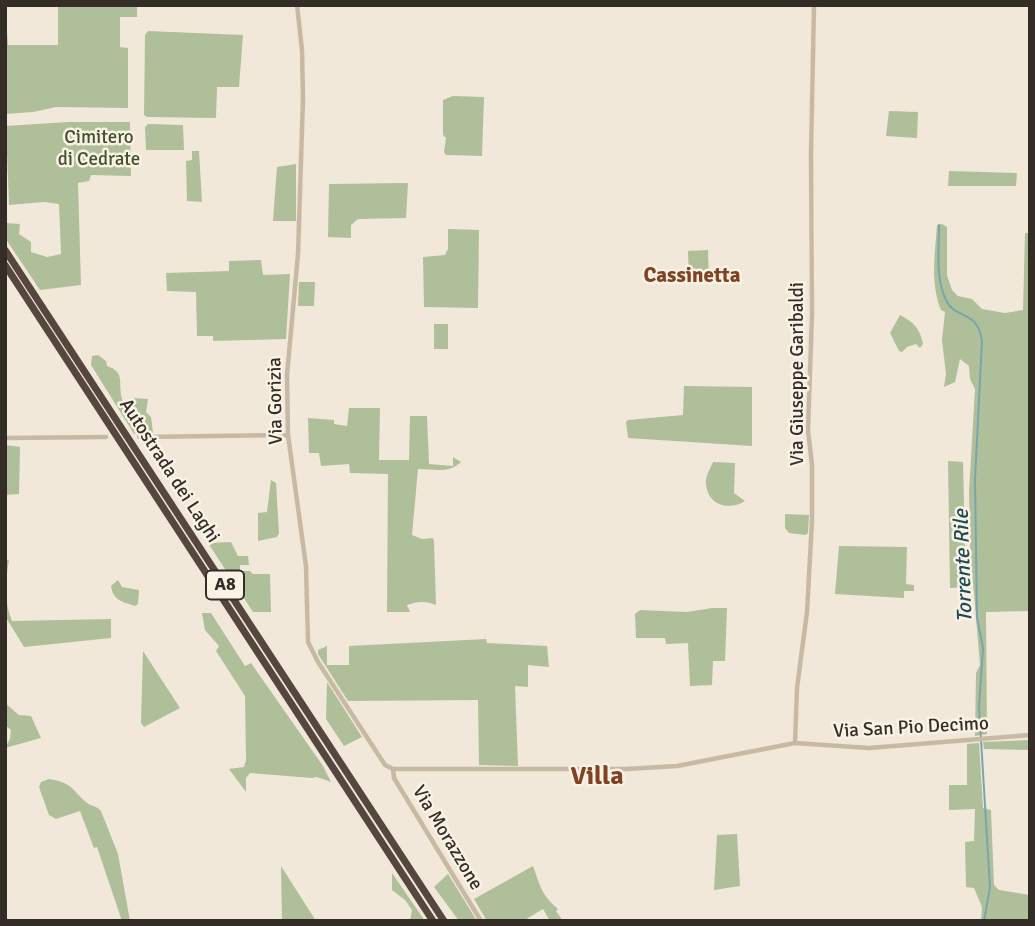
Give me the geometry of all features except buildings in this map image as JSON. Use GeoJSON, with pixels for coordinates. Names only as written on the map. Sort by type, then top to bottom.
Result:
{"type":"FeatureCollection","features":[{"type":"Feature","properties":{"kind":"highway","name":"Autostrada dei Laghi"},"geometry":{"type":"LineString","coordinates":[[5,250],[444,921]]}},
{"type":"Feature","properties":{"kind":"highway","name":"Autostrada dei Laghi"},"geometry":{"type":"LineString","coordinates":[[5,265],[433,921]]}},
{"type":"Feature","properties":{"kind":"street","name":"Via Gorizia"},"geometry":{"type":"LineString","coordinates":[[297,5],[303,91],[298,254],[287,375],[288,435],[306,566],[308,642],[318,662],[385,765],[393,769]]}},
{"type":"Feature","properties":{"kind":"street","name":"Via Giuseppe Garibaldi"},"geometry":{"type":"LineString","coordinates":[[795,743],[797,688],[809,585],[812,521],[812,465],[808,430],[812,314],[814,5]]}},
{"type":"Feature","properties":{"kind":"street"},"geometry":{"type":"LineString","coordinates":[[138,437],[288,435]]}},
{"type":"Feature","properties":{"kind":"street"},"geometry":{"type":"LineString","coordinates":[[5,436],[106,437]]}},
{"type":"Feature","properties":{"kind":"street","name":"Via San Pio Decimo"},"geometry":{"type":"LineString","coordinates":[[393,769],[626,769],[677,766],[795,743],[869,748],[1030,735]]}},
{"type":"Feature","properties":{"kind":"street","name":"Via Morazzone"},"geometry":{"type":"LineString","coordinates":[[393,769],[394,778],[481,921]]}},
{"type":"Feature","properties":{"kind":"green space"},"geometry":{"type":"Polygon","coordinates":[[[5,5],[8,45],[58,45],[58,5],[137,5],[137,17],[120,17],[120,47],[128,48],[128,108],[56,107],[5,114],[5,5]]]}},
{"type":"Feature","properties":{"kind":"green space"},"geometry":{"type":"Polygon","coordinates":[[[148,31],[243,35],[239,87],[217,87],[216,118],[144,115],[145,35],[148,31]]]}},
{"type":"Feature","properties":{"kind":"green space"},"geometry":{"type":"Polygon","coordinates":[[[453,96],[484,97],[482,156],[446,155],[444,152],[446,138],[443,135],[443,100],[453,96]]]}},
{"type":"Feature","properties":{"kind":"green space"},"geometry":{"type":"Polygon","coordinates":[[[889,111],[918,112],[917,138],[886,136],[889,111]]]}},
{"type":"Feature","properties":{"kind":"green space","name":"Cimitero di Cedrate"},"geometry":{"type":"Polygon","coordinates":[[[130,122],[131,176],[91,175],[89,181],[78,183],[81,285],[40,290],[5,238],[5,223],[20,224],[19,234],[31,242],[31,252],[47,257],[61,254],[59,204],[44,202],[9,205],[6,126],[130,122]]]}},
{"type":"Feature","properties":{"kind":"green space"},"geometry":{"type":"Polygon","coordinates":[[[148,124],[183,125],[184,150],[146,150],[145,127],[148,124]]]}},
{"type":"Feature","properties":{"kind":"green space"},"geometry":{"type":"Polygon","coordinates":[[[192,151],[199,151],[202,202],[187,201],[186,161],[192,160],[192,151]]]}},
{"type":"Feature","properties":{"kind":"green space"},"geometry":{"type":"Polygon","coordinates":[[[296,164],[296,221],[273,221],[277,167],[296,164]]]}},
{"type":"Feature","properties":{"kind":"green space"},"geometry":{"type":"Polygon","coordinates":[[[949,171],[1017,173],[1016,186],[948,186],[949,171]]]}},
{"type":"Feature","properties":{"kind":"green space"},"geometry":{"type":"Polygon","coordinates":[[[408,183],[406,218],[358,219],[351,225],[351,238],[328,237],[329,184],[408,183]]]}},
{"type":"Feature","properties":{"kind":"green space"},"geometry":{"type":"Polygon","coordinates":[[[937,225],[947,227],[947,275],[952,290],[958,296],[972,299],[982,309],[1005,313],[1023,310],[1025,233],[1030,233],[1030,611],[986,612],[987,734],[975,736],[976,673],[980,665],[970,547],[969,492],[975,389],[970,379],[969,366],[960,359],[955,382],[944,387],[946,374],[942,340],[945,312],[941,310],[935,289],[934,268],[937,225]]]}},
{"type":"Feature","properties":{"kind":"green space"},"geometry":{"type":"Polygon","coordinates":[[[448,229],[479,230],[478,308],[424,307],[423,257],[445,255],[448,249],[448,229]]]}},
{"type":"Feature","properties":{"kind":"green space"},"geometry":{"type":"Polygon","coordinates":[[[708,250],[709,280],[689,281],[688,251],[708,250]]]}},
{"type":"Feature","properties":{"kind":"green space"},"geometry":{"type":"Polygon","coordinates":[[[261,260],[263,275],[290,274],[286,339],[213,341],[213,336],[197,336],[196,292],[167,291],[166,273],[229,271],[229,261],[261,260]]]}},
{"type":"Feature","properties":{"kind":"green space"},"geometry":{"type":"Polygon","coordinates":[[[299,282],[315,282],[314,306],[298,306],[299,282]]]}},
{"type":"Feature","properties":{"kind":"green space"},"geometry":{"type":"Polygon","coordinates":[[[900,315],[913,323],[918,330],[923,344],[920,348],[916,344],[899,351],[890,333],[900,315]]]}},
{"type":"Feature","properties":{"kind":"green space"},"geometry":{"type":"Polygon","coordinates":[[[434,324],[448,324],[448,349],[434,349],[434,324]]]}},
{"type":"Feature","properties":{"kind":"green space"},"geometry":{"type":"Polygon","coordinates":[[[98,355],[118,374],[122,398],[132,416],[133,398],[148,399],[146,412],[151,417],[153,433],[134,434],[91,365],[92,356],[98,355]]]}},
{"type":"Feature","properties":{"kind":"green space"},"geometry":{"type":"Polygon","coordinates":[[[684,386],[752,387],[752,446],[628,438],[628,420],[683,415],[684,386]]]}},
{"type":"Feature","properties":{"kind":"green space"},"geometry":{"type":"Polygon","coordinates":[[[349,408],[380,408],[379,460],[409,460],[410,416],[427,416],[429,464],[453,466],[453,457],[461,462],[456,466],[446,469],[418,469],[412,535],[422,539],[433,538],[436,605],[418,602],[407,605],[410,612],[387,612],[388,474],[350,473],[349,464],[321,466],[319,453],[309,453],[308,418],[334,420],[334,424],[347,426],[349,408]]]}},
{"type":"Feature","properties":{"kind":"green space"},"geometry":{"type":"Polygon","coordinates":[[[5,445],[20,447],[19,494],[5,495],[5,445]]]}},
{"type":"Feature","properties":{"kind":"green space"},"geometry":{"type":"Polygon","coordinates":[[[948,461],[963,462],[966,587],[950,588],[948,461]]]}},
{"type":"Feature","properties":{"kind":"green space"},"geometry":{"type":"Polygon","coordinates":[[[713,462],[735,463],[734,493],[745,501],[732,506],[715,502],[708,491],[706,481],[713,462]]]}},
{"type":"Feature","properties":{"kind":"green space"},"geometry":{"type":"Polygon","coordinates":[[[271,480],[276,483],[279,533],[277,537],[258,541],[258,513],[267,512],[271,480]]]}},
{"type":"Feature","properties":{"kind":"green space"},"geometry":{"type":"Polygon","coordinates":[[[785,514],[809,515],[808,533],[789,533],[785,528],[785,514]]]}},
{"type":"Feature","properties":{"kind":"green space"},"geometry":{"type":"Polygon","coordinates":[[[231,542],[238,556],[248,556],[249,565],[240,565],[240,571],[270,574],[271,612],[253,612],[208,543],[231,542]]]}},
{"type":"Feature","properties":{"kind":"green space"},"geometry":{"type":"Polygon","coordinates":[[[839,546],[907,547],[906,584],[914,585],[914,591],[904,591],[904,598],[835,594],[839,546]]]}},
{"type":"Feature","properties":{"kind":"green space"},"geometry":{"type":"Polygon","coordinates":[[[5,554],[6,560],[9,560],[6,591],[12,621],[111,619],[111,638],[24,647],[5,616],[5,554]]]}},
{"type":"Feature","properties":{"kind":"green space"},"geometry":{"type":"Polygon","coordinates":[[[118,580],[122,587],[139,590],[138,604],[135,606],[122,602],[116,597],[111,586],[118,580]]]}},
{"type":"Feature","properties":{"kind":"green space"},"geometry":{"type":"Polygon","coordinates":[[[727,608],[725,661],[713,661],[712,685],[690,686],[688,643],[666,644],[665,638],[636,638],[635,614],[640,610],[687,612],[727,608]]]}},
{"type":"Feature","properties":{"kind":"green space"},"geometry":{"type":"Polygon","coordinates":[[[202,613],[211,613],[245,666],[251,663],[323,766],[331,782],[317,777],[250,773],[246,778],[246,792],[229,769],[244,767],[246,760],[245,696],[216,651],[219,646],[205,630],[202,613]]]}},
{"type":"Feature","properties":{"kind":"green space"},"geometry":{"type":"Polygon","coordinates":[[[486,639],[487,643],[547,646],[549,667],[528,665],[528,687],[515,686],[518,766],[479,765],[478,700],[348,701],[318,654],[318,650],[327,646],[327,665],[349,665],[349,646],[486,639]]]}},
{"type":"Feature","properties":{"kind":"green space"},"geometry":{"type":"Polygon","coordinates":[[[143,651],[180,708],[144,727],[141,723],[143,651]]]}},
{"type":"Feature","properties":{"kind":"green space"},"geometry":{"type":"Polygon","coordinates":[[[327,682],[362,737],[344,746],[326,719],[327,682]]]}},
{"type":"Feature","properties":{"kind":"green space"},"geometry":{"type":"Polygon","coordinates":[[[5,703],[19,715],[31,716],[41,738],[5,748],[11,730],[5,725],[5,703]]]}},
{"type":"Feature","properties":{"kind":"green space"},"geometry":{"type":"Polygon","coordinates":[[[1030,740],[1030,750],[984,749],[983,742],[1030,740]]]}},
{"type":"Feature","properties":{"kind":"green space"},"geometry":{"type":"Polygon","coordinates":[[[979,743],[983,808],[991,810],[994,885],[999,890],[1030,895],[1030,921],[981,921],[982,907],[974,888],[966,887],[965,842],[974,841],[975,809],[949,810],[949,785],[967,785],[967,744],[979,743]]]}},
{"type":"Feature","properties":{"kind":"green space"},"geometry":{"type":"Polygon","coordinates":[[[49,779],[71,787],[87,803],[101,811],[118,854],[130,921],[122,921],[97,847],[94,848],[80,811],[56,819],[49,815],[39,787],[41,782],[49,779]]]}},
{"type":"Feature","properties":{"kind":"green space"},"geometry":{"type":"Polygon","coordinates":[[[737,834],[740,886],[714,890],[717,835],[737,834]]]}},
{"type":"Feature","properties":{"kind":"green space"},"geometry":{"type":"Polygon","coordinates":[[[281,866],[316,921],[282,921],[281,866]]]}},
{"type":"Feature","properties":{"kind":"green space"},"geometry":{"type":"Polygon","coordinates":[[[533,866],[542,890],[558,909],[556,911],[563,921],[550,921],[543,909],[523,921],[487,921],[474,899],[533,866]]]}},
{"type":"Feature","properties":{"kind":"green space"},"geometry":{"type":"Polygon","coordinates":[[[392,873],[425,921],[410,921],[412,910],[405,900],[392,890],[392,873]]]}},
{"type":"Feature","properties":{"kind":"green space"},"geometry":{"type":"Polygon","coordinates":[[[448,874],[477,921],[459,921],[434,887],[448,874]]]}},
{"type":"Feature","properties":{"kind":"waterway","name":"Torrente Rile"},"geometry":{"type":"LineString","coordinates":[[939,225],[939,264],[943,293],[951,307],[976,324],[982,341],[975,479],[977,617],[983,648],[979,707],[990,887],[984,921]]}},
{"type":"Feature","properties":{"kind":"district","name":"Cassinetta"},"geometry":{"type":"Point","coordinates":[692,276]}},
{"type":"Feature","properties":{"kind":"district","name":"Villa"},"geometry":{"type":"Point","coordinates":[597,777]}}]}
